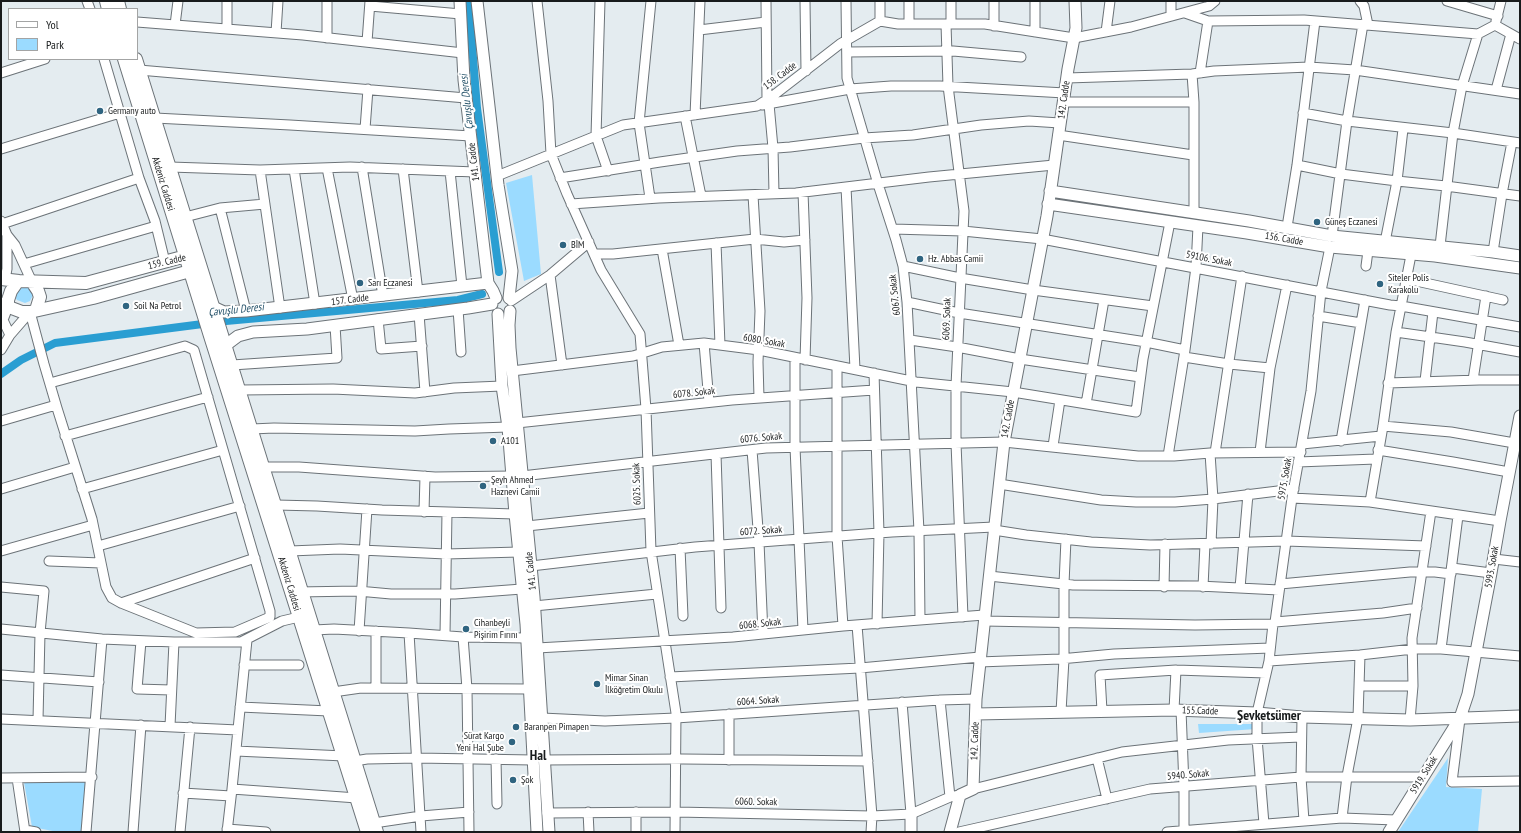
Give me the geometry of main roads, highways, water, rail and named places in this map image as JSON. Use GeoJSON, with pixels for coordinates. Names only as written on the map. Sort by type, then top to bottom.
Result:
{"type":"FeatureCollection","features":[{"type":"Feature","properties":{"kind":"main road","name":"Akdeniz Caddesi"},"geometry":{"type":"LineString","coordinates":[[124,60],[208,308],[210,336],[297,592],[314,630],[333,692],[357,798],[373,829]]}},
{"type":"Feature","properties":{"kind":"main road","name":"Akdeniz Caddesi"},"geometry":{"type":"LineString","coordinates":[[138,65],[185,217],[192,257],[190,270],[224,340],[290,552],[297,592],[299,616],[330,711],[349,758],[373,829]]}},
{"type":"Feature","properties":{"kind":"main road","name":"159. Cadde"},"geometry":{"type":"LineString","coordinates":[[3,279],[32,282],[86,282],[165,262],[192,257]]}},
{"type":"Feature","properties":{"kind":"main road","name":"159. Cadde"},"geometry":{"type":"LineString","coordinates":[[5,306],[22,312],[33,311],[93,298],[190,270]]}},
{"type":"Feature","properties":{"kind":"main road"},"geometry":{"type":"LineString","coordinates":[[5,306],[11,290],[18,281]]}},
{"type":"Feature","properties":{"kind":"main road"},"geometry":{"type":"LineString","coordinates":[[32,282],[40,297],[33,311]]}},
{"type":"Feature","properties":{"kind":"waterway","name":"Çavuşlu Deresi"},"geometry":{"type":"LineString","coordinates":[[469,1],[477,108],[499,272]]}},
{"type":"Feature","properties":{"kind":"waterway","name":"Çavuşlu Deresi"},"geometry":{"type":"LineString","coordinates":[[1,374],[21,360],[55,343],[226,321],[458,300],[482,294]]}},
{"type":"Feature","properties":{"kind":"place","name":"Germany auto"},"geometry":{"type":"Point","coordinates":[100,111]}},
{"type":"Feature","properties":{"kind":"place","name":"Güneş Eczanesi"},"geometry":{"type":"Point","coordinates":[1317,222]}},
{"type":"Feature","properties":{"kind":"place","name":"BİM"},"geometry":{"type":"Point","coordinates":[563,245]}},
{"type":"Feature","properties":{"kind":"place","name":"Hz. Abbas Camii"},"geometry":{"type":"Point","coordinates":[920,259]}},
{"type":"Feature","properties":{"kind":"place","name":"Sarı Eczanesi"},"geometry":{"type":"Point","coordinates":[360,283]}},
{"type":"Feature","properties":{"kind":"place","name":"Siteler Polis Karakolu"},"geometry":{"type":"Point","coordinates":[1380,284]}},
{"type":"Feature","properties":{"kind":"place","name":"Soil Na Petrol"},"geometry":{"type":"Point","coordinates":[126,306]}},
{"type":"Feature","properties":{"kind":"place","name":"A101"},"geometry":{"type":"Point","coordinates":[493,441]}},
{"type":"Feature","properties":{"kind":"place","name":"Şeyh Ahmed Haznevi Camii"},"geometry":{"type":"Point","coordinates":[483,486]}},
{"type":"Feature","properties":{"kind":"place","name":"Cihanbeyli Pişirim Fırını"},"geometry":{"type":"Point","coordinates":[466,629]}},
{"type":"Feature","properties":{"kind":"place","name":"Mimar Sinan İlköğretim Okulu"},"geometry":{"type":"Point","coordinates":[597,684]}},
{"type":"Feature","properties":{"kind":"place","name":"Baranpen Pimapen"},"geometry":{"type":"Point","coordinates":[516,727]}},
{"type":"Feature","properties":{"kind":"place","name":"Sürat Kargo Yeni Hal Şube"},"geometry":{"type":"Point","coordinates":[512,742]}},
{"type":"Feature","properties":{"kind":"place","name":"Şok"},"geometry":{"type":"Point","coordinates":[513,780]}},
{"type":"Feature","properties":{"kind":"district","name":"Şevketsümer"},"geometry":{"type":"Point","coordinates":[1269,716]}},
{"type":"Feature","properties":{"kind":"district","name":"Hal"},"geometry":{"type":"Point","coordinates":[538,756]}}]}
